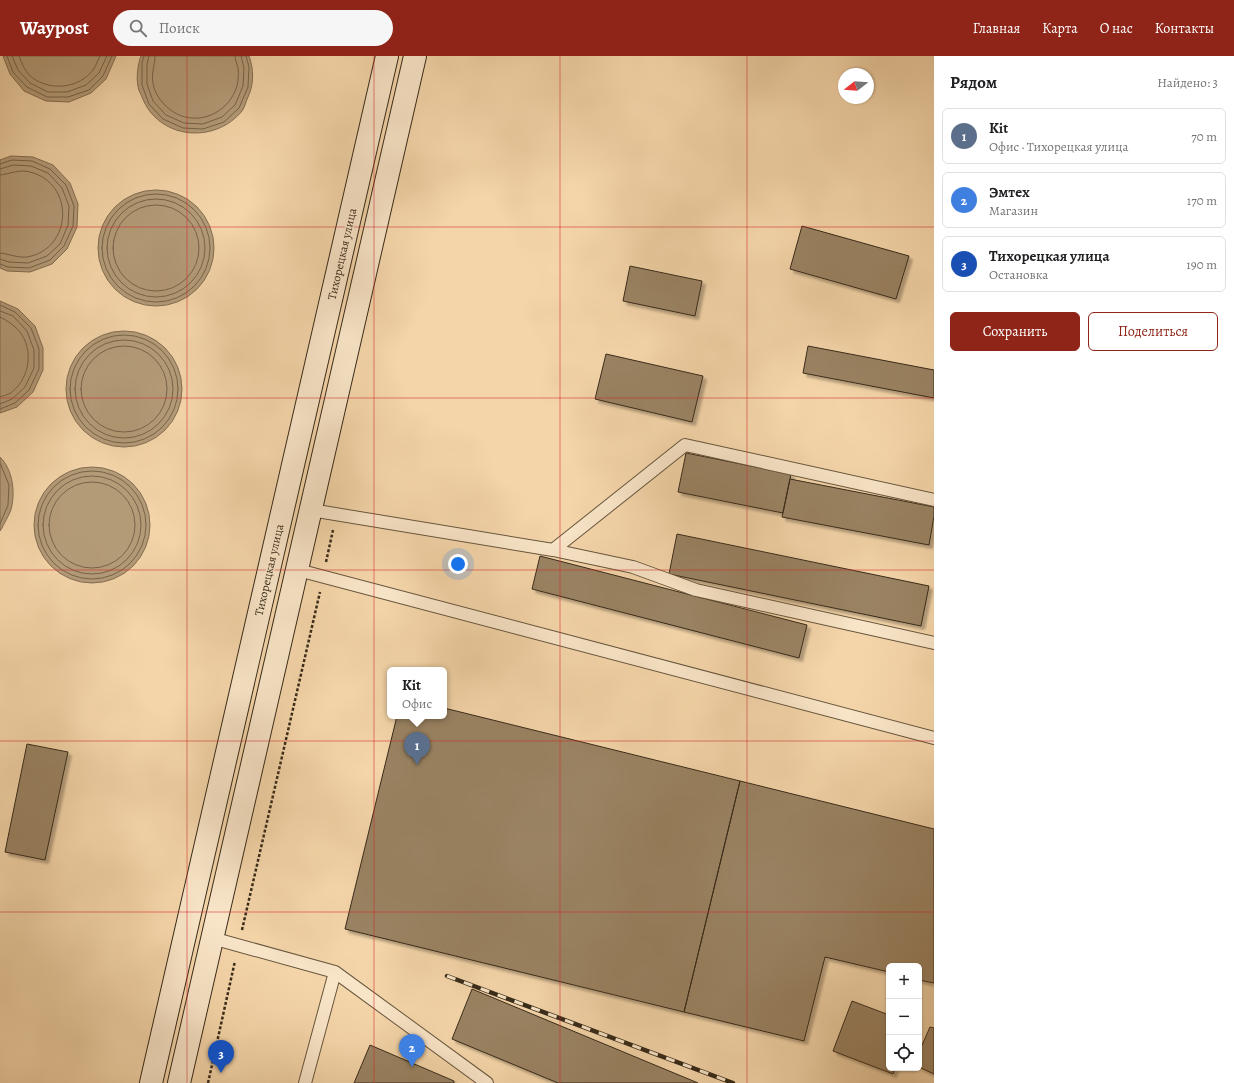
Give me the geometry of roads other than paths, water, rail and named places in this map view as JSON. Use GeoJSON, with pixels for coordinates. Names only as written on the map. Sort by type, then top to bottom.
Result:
{"type":"FeatureCollection","features":[{"type":"Feature","properties":{"kind":"main road","name":"Тихорецкая улица"},"geometry":{"type":"LineString","coordinates":[[151,1083],[387,56]]}},
{"type":"Feature","properties":{"kind":"main road"},"geometry":{"type":"LineString","coordinates":[[179,1083],[298,570],[414,56]]}},
{"type":"Feature","properties":{"kind":"lane"},"geometry":{"type":"LineString","coordinates":[[553,550],[685,445],[934,500]]}},
{"type":"Feature","properties":{"kind":"lane"},"geometry":{"type":"LineString","coordinates":[[311,510],[553,550],[633,567],[696,590],[934,643]]}},
{"type":"Feature","properties":{"kind":"lane"},"geometry":{"type":"LineString","coordinates":[[298,570],[934,738]]}},
{"type":"Feature","properties":{"kind":"lane"},"geometry":{"type":"LineString","coordinates":[[212,938],[335,972],[487,1083]]}},
{"type":"Feature","properties":{"kind":"lane"},"geometry":{"type":"LineString","coordinates":[[305,1083],[335,972]]}},
{"type":"Feature","properties":{"kind":"water"},"geometry":{"type":"Polygon","coordinates":[[[3,56],[116,56],[106,79],[91,93],[69,102],[46,101],[24,91],[10,74],[3,56]]]}},
{"type":"Feature","properties":{"kind":"water"},"geometry":{"type":"Polygon","coordinates":[[[141,56],[249,56],[252,66],[252,82],[250,92],[242,111],[230,122],[217,129],[202,133],[173,129],[160,122],[150,111],[138,89],[137,75],[141,56]]]}},
{"type":"Feature","properties":{"kind":"water"},"geometry":{"type":"Polygon","coordinates":[[[11,156],[33,157],[53,165],[70,183],[78,204],[77,227],[67,249],[52,264],[30,272],[7,271],[0,268],[0,160],[11,156]]]}},
{"type":"Feature","properties":{"kind":"water"},"geometry":{"type":"Polygon","coordinates":[[[156,190],[167,191],[178,195],[197,207],[209,226],[213,237],[213,259],[209,270],[197,289],[178,301],[167,305],[156,306],[145,305],[134,301],[115,289],[103,270],[99,259],[98,248],[99,237],[103,226],[115,207],[134,195],[145,191],[156,190]]]}},
{"type":"Feature","properties":{"kind":"water"},"geometry":{"type":"Polygon","coordinates":[[[0,301],[18,309],[35,326],[43,348],[43,370],[33,392],[17,407],[0,413],[0,301]]]}},
{"type":"Feature","properties":{"kind":"water"},"geometry":{"type":"Polygon","coordinates":[[[124,331],[135,332],[146,336],[165,348],[177,367],[181,378],[181,400],[177,411],[165,430],[146,442],[135,446],[124,447],[113,446],[102,442],[83,430],[71,411],[67,400],[66,389],[67,378],[71,367],[83,348],[102,336],[113,332],[124,331]]]}},
{"type":"Feature","properties":{"kind":"water"},"geometry":{"type":"Polygon","coordinates":[[[0,457],[10,473],[13,486],[13,499],[10,511],[0,531],[0,457]]]}},
{"type":"Feature","properties":{"kind":"water"},"geometry":{"type":"Polygon","coordinates":[[[92,467],[103,468],[114,472],[133,484],[145,503],[149,514],[149,536],[145,547],[133,566],[114,578],[103,582],[92,583],[81,582],[70,578],[51,566],[39,547],[35,536],[34,525],[35,514],[39,503],[51,484],[70,472],[81,468],[92,467]]]}},
{"type":"Feature","properties":{"kind":"railway"},"geometry":{"type":"LineString","coordinates":[[447,976],[733,1083]]}},
{"type":"Feature","properties":{"kind":"place","name":"Kit"},"geometry":{"type":"Point","coordinates":[417,765]}},
{"type":"Feature","properties":{"kind":"place","name":"Эмтех"},"geometry":{"type":"Point","coordinates":[412,1067]}},
{"type":"Feature","properties":{"kind":"place","name":"Тихорецкая улица"},"geometry":{"type":"Point","coordinates":[221,1073]}}]}
